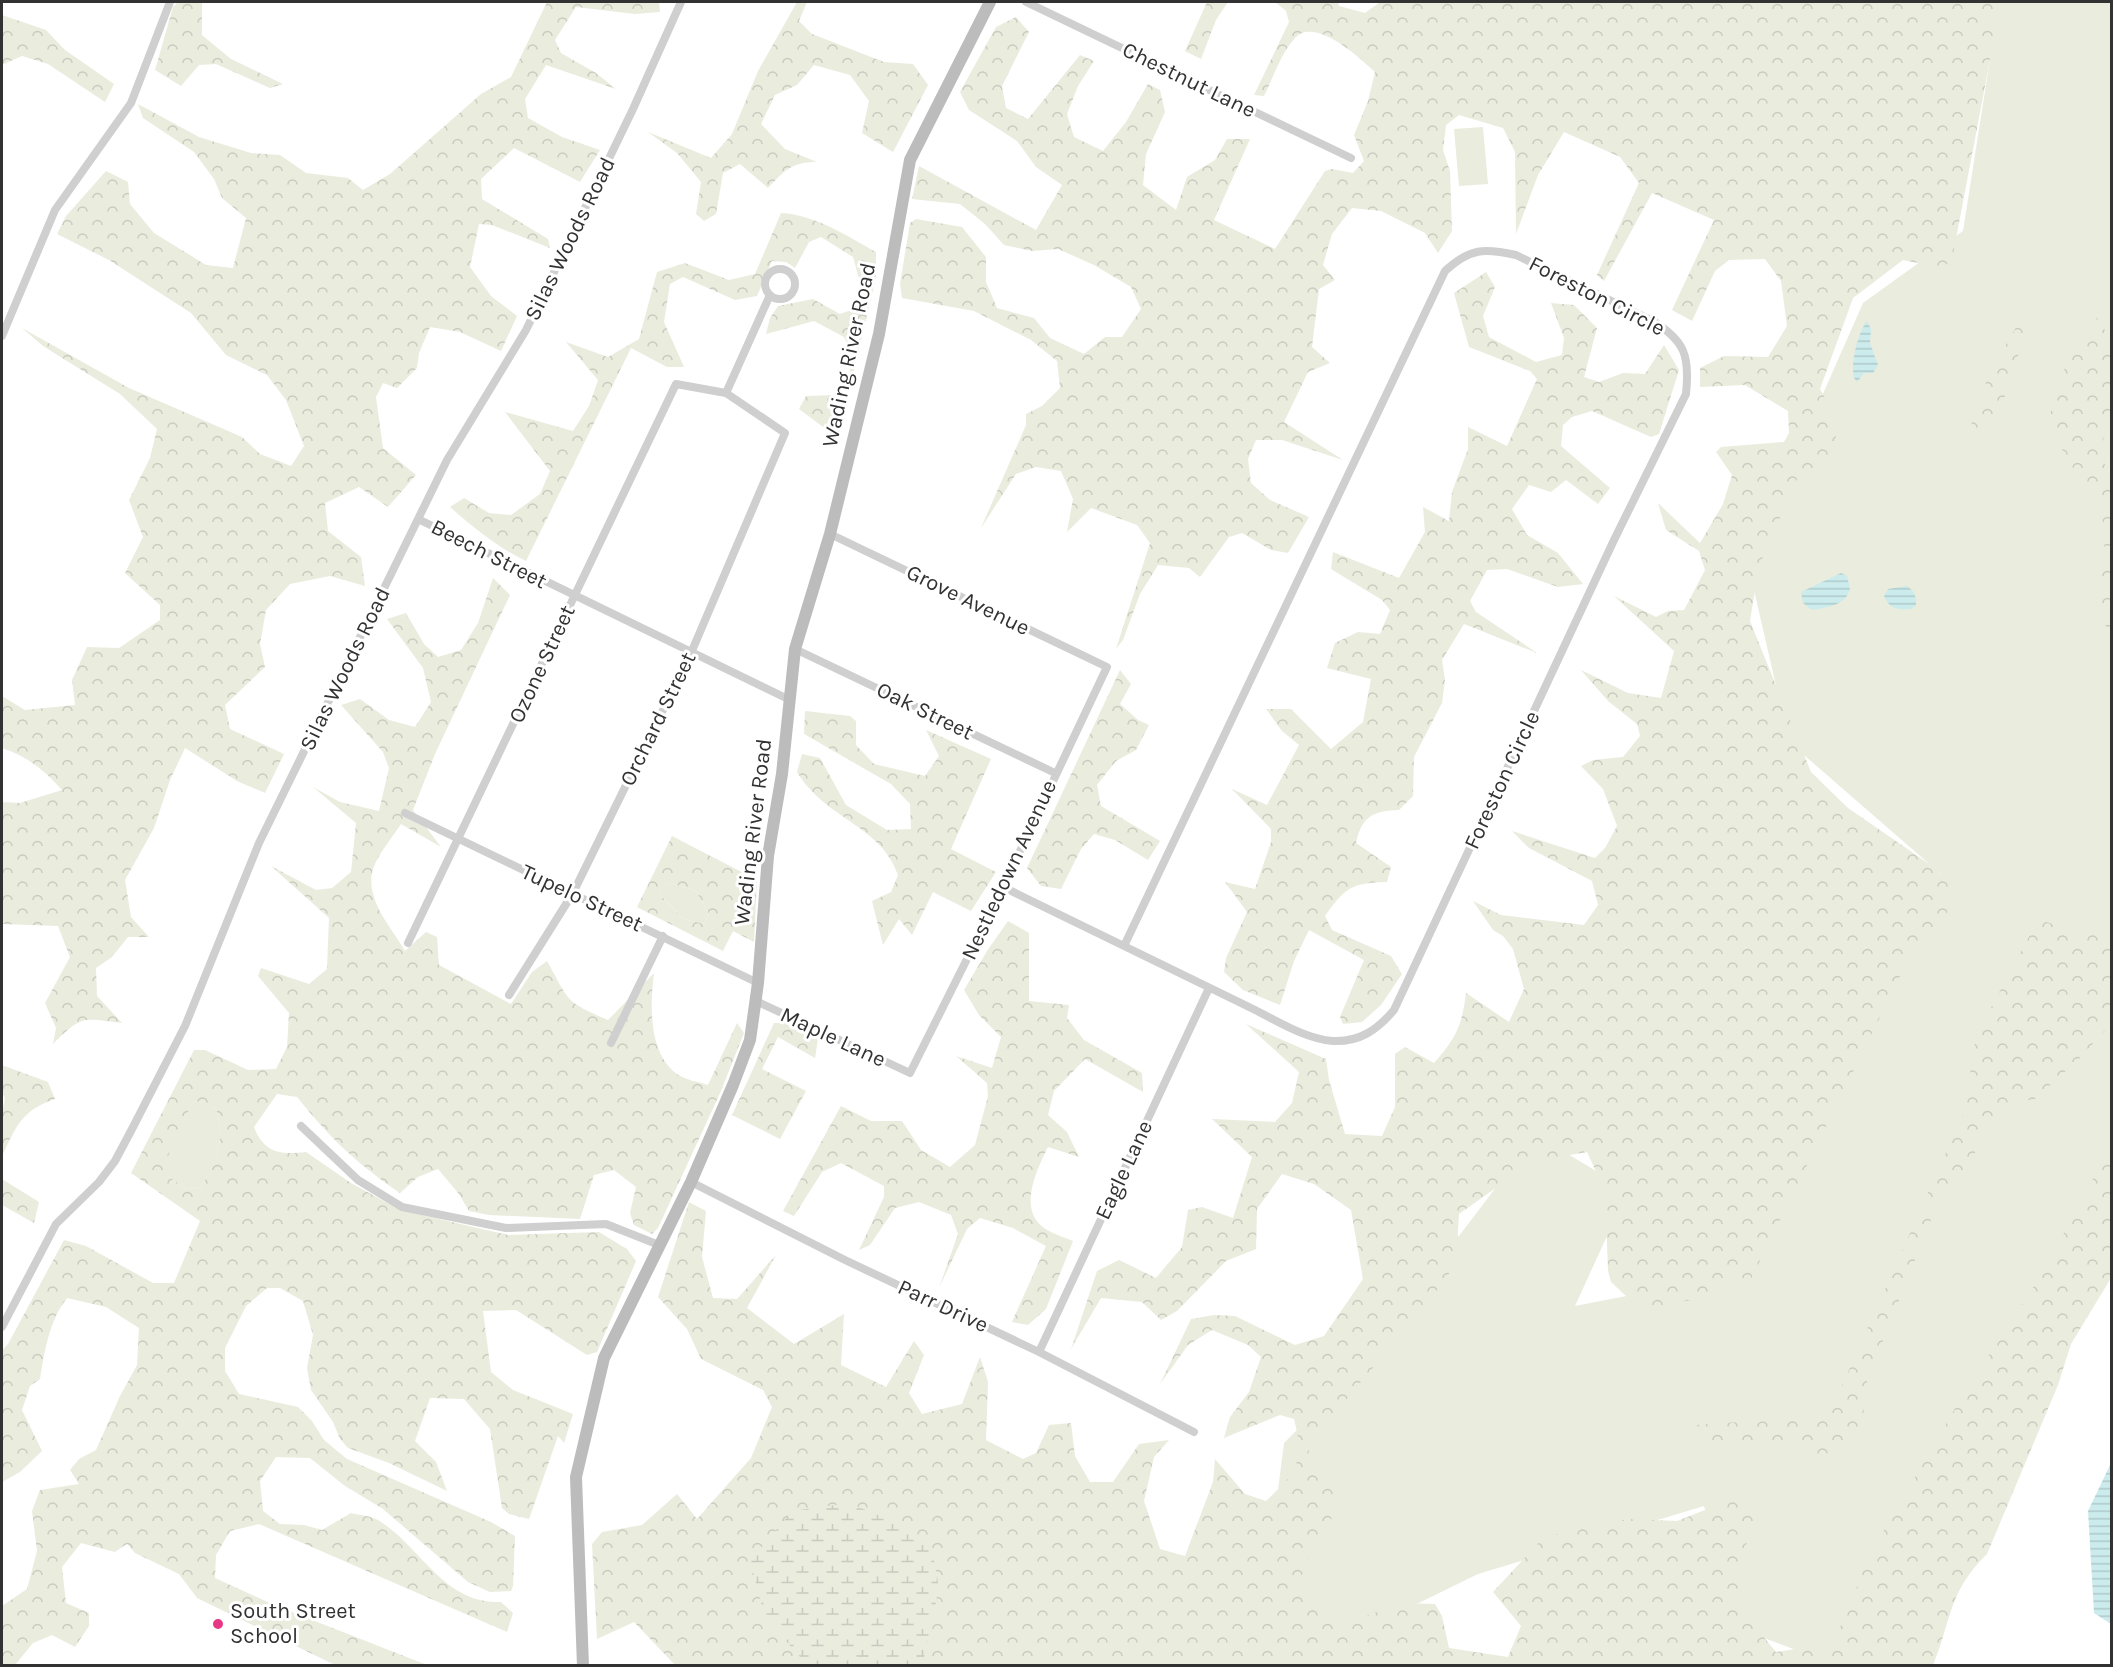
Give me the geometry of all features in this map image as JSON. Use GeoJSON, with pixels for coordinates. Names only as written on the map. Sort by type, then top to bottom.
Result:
{"type":"FeatureCollection","features":[{"type":"Feature","properties":{"kind":"main road","name":"Wading River Road"},"geometry":{"type":"LineString","coordinates":[[582,1665],[576,1477],[604,1358],[691,1182],[750,1040],[758,983],[768,856],[782,774],[795,649],[830,534],[879,334],[910,159],[990,2]]}},
{"type":"Feature","properties":{"kind":"street"},"geometry":{"type":"LineString","coordinates":[[2,336],[55,210],[130,102],[170,2]]}},
{"type":"Feature","properties":{"kind":"street","name":"Silas Woods Road"},"geometry":{"type":"LineString","coordinates":[[2,1327],[56,1224],[99,1182],[115,1161],[132,1129],[192,1009],[214,958],[232,904],[259,843],[447,460],[526,330],[633,109],[681,2]]}},
{"type":"Feature","properties":{"kind":"street","name":"Chestnut Lane"},"geometry":{"type":"LineString","coordinates":[[1026,2],[1351,158]]}},
{"type":"Feature","properties":{"kind":"street","name":"Foreston Circle"},"geometry":{"type":"LineString","coordinates":[[1003,887],[1209,988],[1314,1037],[1331,1041],[1365,1036],[1379,1027],[1394,1010],[1614,540],[1686,393],[1688,372],[1684,354],[1673,333],[1653,321],[1516,255],[1495,250],[1477,251],[1459,258],[1445,272],[1124,946]]}},
{"type":"Feature","properties":{"kind":"street"},"geometry":{"type":"LineString","coordinates":[[726,393],[770,296]]}},
{"type":"Feature","properties":{"kind":"street","name":"Ozone Street"},"geometry":{"type":"LineString","coordinates":[[408,943],[459,841],[676,384],[726,393]]}},
{"type":"Feature","properties":{"kind":"street","name":"Orchard Street"},"geometry":{"type":"LineString","coordinates":[[509,995],[573,893],[691,653],[785,433],[726,393]]}},
{"type":"Feature","properties":{"kind":"street","name":"Beech Street"},"geometry":{"type":"LineString","coordinates":[[418,519],[574,597],[788,699]]}},
{"type":"Feature","properties":{"kind":"street","name":"Grove Avenue"},"geometry":{"type":"LineString","coordinates":[[830,534],[1107,667]]}},
{"type":"Feature","properties":{"kind":"street","name":"Oak Street"},"geometry":{"type":"LineString","coordinates":[[795,649],[1055,773]]}},
{"type":"Feature","properties":{"kind":"street","name":"Nestledown Avenue"},"geometry":{"type":"LineString","coordinates":[[910,1073],[1003,887],[1107,667]]}},
{"type":"Feature","properties":{"kind":"street","name":"Tupelo Street"},"geometry":{"type":"LineString","coordinates":[[405,813],[758,983]]}},
{"type":"Feature","properties":{"kind":"street"},"geometry":{"type":"LineString","coordinates":[[611,1043],[663,936]]}},
{"type":"Feature","properties":{"kind":"street","name":"Eagle Lane"},"geometry":{"type":"LineString","coordinates":[[1039,1352],[1209,988]]}},
{"type":"Feature","properties":{"kind":"street","name":"Maple Lane"},"geometry":{"type":"LineString","coordinates":[[756,1000],[910,1073]]}},
{"type":"Feature","properties":{"kind":"street"},"geometry":{"type":"LineString","coordinates":[[301,1126],[358,1180],[402,1207],[506,1228],[606,1224],[659,1245]]}},
{"type":"Feature","properties":{"kind":"street","name":"Parr Drive"},"geometry":{"type":"LineString","coordinates":[[691,1182],[845,1260],[1039,1352],[1194,1432]]}},
{"type":"Feature","properties":{"kind":"green space"},"geometry":{"type":"Polygon","coordinates":[[[178,2],[202,2],[202,35],[231,59],[283,84],[270,88],[216,64],[199,65],[181,86],[155,70],[173,7],[178,2]]]}},
{"type":"Feature","properties":{"kind":"green space"},"geometry":{"type":"Polygon","coordinates":[[[547,2],[659,2],[660,12],[635,14],[576,7],[555,40],[561,53],[596,73],[616,89],[546,65],[525,99],[528,118],[562,137],[600,150],[580,182],[514,148],[481,179],[482,199],[548,239],[550,248],[492,225],[479,224],[470,267],[491,296],[517,316],[501,351],[460,332],[430,327],[419,353],[417,368],[397,388],[383,383],[376,397],[383,448],[416,475],[388,507],[359,487],[325,503],[328,531],[361,557],[365,586],[330,576],[290,584],[266,610],[260,644],[265,667],[225,705],[230,729],[284,754],[265,793],[237,781],[185,748],[170,780],[154,828],[125,880],[131,917],[149,937],[128,937],[112,957],[96,968],[97,996],[122,1023],[83,1021],[70,1028],[53,1044],[56,1028],[45,1003],[70,957],[58,926],[2,924],[2,802],[20,803],[62,790],[35,764],[2,748],[2,696],[25,710],[75,705],[72,680],[87,647],[119,648],[160,620],[160,605],[125,573],[143,537],[129,500],[150,458],[157,429],[120,394],[43,346],[22,328],[129,388],[242,437],[260,454],[291,466],[304,446],[286,400],[267,375],[226,355],[191,313],[109,260],[57,234],[66,216],[106,171],[128,182],[130,204],[154,233],[206,265],[233,268],[246,218],[222,198],[214,179],[194,152],[143,118],[138,104],[199,137],[251,153],[280,155],[306,173],[348,178],[363,190],[390,174],[481,94],[511,77],[547,2]]]}},
{"type":"Feature","properties":{"kind":"green space"},"geometry":{"type":"Polygon","coordinates":[[[797,2],[807,2],[799,21],[812,34],[884,62],[913,64],[928,85],[893,152],[862,133],[869,101],[850,75],[814,65],[797,85],[775,95],[761,124],[785,149],[817,162],[808,162],[789,168],[768,188],[740,164],[723,173],[716,214],[704,221],[696,214],[701,182],[677,153],[648,132],[711,158],[732,134],[758,71],[797,2]]]}},
{"type":"Feature","properties":{"kind":"green space"},"geometry":{"type":"Polygon","coordinates":[[[1207,2],[1228,2],[1216,20],[1201,59],[1185,51],[1207,2]]]}},
{"type":"Feature","properties":{"kind":"green space"},"geometry":{"type":"Polygon","coordinates":[[[1275,2],[1338,2],[1339,6],[1365,13],[1380,2],[2001,2],[1952,260],[1942,268],[1903,260],[1853,298],[1820,389],[1836,426],[1835,443],[1829,466],[1798,477],[1759,566],[1750,621],[1811,772],[1848,808],[1935,868],[1955,890],[1945,918],[1907,962],[1751,1279],[1697,1299],[1640,1309],[1611,1282],[1608,1271],[1605,1191],[1587,1152],[1541,1160],[1517,1173],[1459,1214],[1456,1264],[1432,1297],[1310,1443],[1307,1463],[1334,1486],[1331,1523],[1309,1556],[1298,1586],[1311,1604],[1343,1624],[1401,1603],[1435,1604],[1442,1616],[1449,1648],[1508,1657],[1521,1626],[1493,1592],[1544,1537],[1628,1519],[1677,1521],[1748,1493],[1758,1517],[1738,1563],[1742,1611],[1776,1652],[1827,1644],[1845,1620],[1866,1561],[1964,1393],[2042,1274],[2111,1145],[2111,1278],[2071,1344],[2058,1385],[1987,1554],[1965,1581],[1952,1606],[1933,1665],[675,1665],[634,1622],[597,1639],[592,1544],[602,1532],[642,1525],[677,1494],[697,1519],[751,1458],[772,1407],[763,1390],[701,1359],[687,1329],[658,1297],[689,1202],[706,1211],[702,1257],[713,1298],[737,1299],[776,1255],[747,1308],[794,1344],[844,1314],[841,1365],[886,1387],[914,1341],[924,1355],[909,1393],[922,1414],[962,1404],[980,1357],[988,1382],[986,1440],[1023,1459],[1036,1453],[1049,1425],[1071,1423],[1075,1456],[1090,1482],[1113,1482],[1139,1444],[1169,1440],[1154,1457],[1144,1501],[1160,1549],[1185,1556],[1213,1482],[1215,1459],[1245,1494],[1266,1501],[1291,1474],[1296,1465],[1299,1446],[1294,1419],[1280,1415],[1224,1438],[1230,1417],[1249,1392],[1261,1357],[1248,1345],[1212,1330],[1188,1345],[1160,1384],[1191,1319],[1214,1315],[1235,1316],[1295,1345],[1324,1336],[1363,1279],[1351,1210],[1314,1184],[1282,1174],[1257,1209],[1256,1249],[1226,1261],[1177,1311],[1161,1320],[1142,1302],[1101,1298],[1071,1349],[1097,1271],[1119,1260],[1156,1278],[1182,1247],[1188,1210],[1202,1207],[1233,1218],[1252,1157],[1212,1119],[1275,1122],[1292,1103],[1299,1072],[1246,1024],[1326,1059],[1329,1080],[1345,1134],[1382,1136],[1395,1107],[1395,1054],[1405,1047],[1434,1063],[1457,1031],[1466,993],[1509,1022],[1524,989],[1513,949],[1503,936],[1493,930],[1473,901],[1501,915],[1584,925],[1598,905],[1592,881],[1529,848],[1512,831],[1595,858],[1605,848],[1617,826],[1603,789],[1581,766],[1593,760],[1623,757],[1640,736],[1637,724],[1608,701],[1581,670],[1628,693],[1661,698],[1674,651],[1614,596],[1656,617],[1668,611],[1684,610],[1705,570],[1699,551],[1666,530],[1658,503],[1700,543],[1723,504],[1732,475],[1716,452],[1721,447],[1784,442],[1789,433],[1788,411],[1745,385],[1700,387],[1700,368],[1724,356],[1768,357],[1787,326],[1781,281],[1765,259],[1729,260],[1715,271],[1692,321],[1672,310],[1714,220],[1652,193],[1604,281],[1597,275],[1639,183],[1620,157],[1564,132],[1538,175],[1516,234],[1515,152],[1503,128],[1459,115],[1446,125],[1443,150],[1450,171],[1452,231],[1438,253],[1425,233],[1381,211],[1352,208],[1332,234],[1323,265],[1335,280],[1319,289],[1312,347],[1330,363],[1308,372],[1284,422],[1343,460],[1282,440],[1256,440],[1248,459],[1251,483],[1270,500],[1309,517],[1288,553],[1271,550],[1242,533],[1229,537],[1200,577],[1189,568],[1158,565],[1140,594],[1123,640],[1116,649],[1150,543],[1137,525],[1091,508],[1067,532],[1073,499],[1061,471],[1036,467],[1016,474],[981,528],[1026,425],[1026,414],[1042,406],[1060,388],[1057,361],[1031,340],[974,311],[902,298],[900,284],[910,223],[916,219],[962,227],[986,257],[986,282],[997,308],[1034,318],[1050,338],[1084,354],[1105,337],[1122,337],[1141,309],[1131,287],[1094,265],[1058,249],[1032,251],[1004,245],[985,224],[960,204],[912,199],[919,166],[1036,230],[1062,185],[1036,167],[1017,141],[969,110],[960,92],[996,27],[1016,17],[1029,32],[1002,86],[1006,108],[1028,119],[1080,55],[1094,61],[1078,86],[1067,114],[1074,137],[1103,151],[1126,122],[1148,84],[1160,90],[1165,112],[1146,154],[1143,185],[1176,210],[1187,177],[1215,160],[1227,139],[1250,139],[1214,220],[1275,249],[1325,171],[1332,169],[1353,173],[1364,161],[1354,135],[1368,101],[1375,72],[1348,49],[1325,35],[1314,32],[1304,33],[1295,38],[1286,51],[1264,96],[1254,95],[1289,22],[1286,11],[1275,2]]]}},
{"type":"Feature","properties":{"kind":"green space"},"geometry":{"type":"Polygon","coordinates":[[[1999,2],[2111,2],[2111,1171],[1836,1665],[1740,1629],[1704,1506],[1478,1574],[1341,1641],[1286,1601],[1272,1537],[1284,1443],[1356,1371],[1536,1135],[1628,1190],[1575,1306],[1734,1275],[1942,875],[1789,742],[1748,564],[1863,303],[1963,231],[1999,2]]]}},
{"type":"Feature","properties":{"kind":"green space"},"geometry":{"type":"Polygon","coordinates":[[[2,15],[46,30],[65,50],[114,84],[105,102],[48,64],[22,56],[2,65],[2,15]]]}},
{"type":"Feature","properties":{"kind":"green space"},"geometry":{"type":"Polygon","coordinates":[[[1483,127],[1488,184],[1459,186],[1454,129],[1483,127]]]}},
{"type":"Feature","properties":{"kind":"green space"},"geometry":{"type":"Polygon","coordinates":[[[781,213],[819,222],[876,252],[876,277],[841,426],[823,427],[799,409],[806,396],[835,395],[849,379],[852,353],[844,337],[814,321],[766,334],[770,318],[778,306],[813,299],[840,314],[857,308],[860,282],[853,257],[821,237],[809,242],[795,268],[786,262],[772,261],[757,296],[735,300],[683,277],[670,284],[664,322],[684,367],[667,367],[631,348],[526,561],[486,537],[450,507],[464,498],[489,513],[511,515],[540,494],[550,471],[505,412],[573,431],[589,406],[598,380],[566,342],[608,357],[639,339],[657,272],[685,263],[729,280],[755,274],[781,213]]]}},
{"type":"Feature","properties":{"kind":"green space"},"geometry":{"type":"Polygon","coordinates":[[[1486,272],[1495,287],[1483,316],[1489,337],[1536,362],[1562,355],[1564,338],[1551,303],[1574,305],[1597,328],[1584,377],[1599,382],[1623,373],[1645,374],[1664,345],[1679,370],[1659,434],[1651,437],[1592,411],[1572,417],[1563,425],[1561,446],[1610,488],[1598,504],[1566,480],[1551,492],[1529,485],[1512,509],[1527,535],[1558,553],[1583,584],[1558,587],[1507,569],[1487,570],[1470,601],[1476,612],[1537,653],[1464,624],[1442,660],[1445,680],[1442,703],[1414,757],[1413,796],[1399,810],[1382,812],[1365,821],[1356,843],[1391,867],[1387,882],[1350,888],[1325,916],[1332,930],[1391,956],[1402,974],[1381,1005],[1362,1022],[1343,1024],[1340,1017],[1364,960],[1309,930],[1294,961],[1280,1005],[1243,990],[1224,972],[1226,958],[1247,912],[1225,882],[1255,889],[1271,842],[1271,829],[1232,789],[1267,805],[1299,745],[1282,731],[1266,709],[1291,709],[1331,749],[1363,722],[1371,679],[1327,668],[1335,643],[1358,632],[1380,634],[1390,610],[1382,600],[1331,569],[1333,552],[1399,578],[1425,532],[1423,507],[1449,521],[1452,492],[1468,449],[1468,427],[1507,446],[1537,379],[1530,371],[1469,347],[1454,293],[1486,272]]]}},
{"type":"Feature","properties":{"kind":"green space"},"geometry":{"type":"Polygon","coordinates":[[[2111,304],[2111,320],[2103,326],[2111,344],[2112,423],[2099,447],[2107,471],[2111,474],[2111,645],[2097,595],[2105,557],[2101,499],[2076,473],[2047,424],[2073,342],[2111,304]]]}},
{"type":"Feature","properties":{"kind":"green space"},"geometry":{"type":"Polygon","coordinates":[[[2018,324],[2027,329],[2021,351],[2009,370],[2005,396],[1983,432],[1971,427],[1974,414],[1990,374],[2018,324]]]}},
{"type":"Feature","properties":{"kind":"green space"},"geometry":{"type":"Polygon","coordinates":[[[493,578],[510,595],[435,754],[413,810],[441,847],[401,824],[373,869],[372,891],[376,902],[405,951],[426,932],[437,937],[439,965],[511,1004],[532,972],[547,961],[565,993],[575,1004],[608,1020],[654,973],[653,1027],[661,1054],[677,1074],[708,1085],[737,1023],[744,1033],[721,1091],[658,1228],[652,1234],[634,1225],[630,1213],[636,1187],[614,1170],[594,1175],[580,1219],[489,1215],[469,1211],[459,1194],[438,1169],[418,1177],[400,1193],[344,1149],[297,1097],[277,1094],[254,1127],[258,1136],[268,1147],[288,1153],[306,1152],[351,1183],[400,1210],[508,1235],[599,1232],[627,1249],[636,1261],[597,1352],[587,1355],[516,1310],[483,1311],[491,1372],[513,1390],[573,1414],[564,1443],[558,1436],[529,1519],[509,1514],[502,1508],[490,1429],[464,1399],[430,1398],[415,1441],[436,1462],[447,1491],[389,1463],[348,1448],[340,1439],[333,1422],[311,1390],[307,1368],[313,1335],[303,1301],[280,1288],[267,1288],[246,1306],[225,1348],[225,1371],[239,1394],[298,1407],[312,1421],[324,1440],[347,1459],[491,1522],[515,1536],[513,1586],[511,1591],[490,1592],[468,1582],[383,1509],[345,1486],[310,1458],[276,1457],[260,1481],[263,1511],[280,1524],[304,1525],[322,1530],[351,1513],[378,1520],[394,1531],[448,1584],[464,1594],[481,1600],[501,1602],[513,1613],[507,1632],[259,1524],[230,1531],[216,1555],[215,1578],[274,1605],[427,1665],[335,1665],[197,1598],[179,1574],[135,1553],[127,1544],[115,1552],[81,1543],[62,1567],[66,1603],[89,1613],[89,1626],[75,1647],[52,1635],[33,1643],[15,1665],[2,1665],[2,1606],[27,1589],[37,1551],[32,1511],[40,1490],[79,1484],[70,1470],[79,1459],[96,1450],[120,1396],[137,1365],[139,1328],[106,1307],[67,1298],[52,1326],[40,1379],[30,1386],[22,1410],[42,1451],[20,1472],[2,1482],[2,1350],[8,1344],[64,1240],[86,1246],[153,1283],[174,1283],[200,1221],[131,1173],[194,1050],[205,1050],[248,1070],[276,1069],[287,1047],[289,1013],[258,976],[261,968],[309,984],[327,969],[329,918],[271,866],[316,890],[332,888],[351,872],[356,823],[313,787],[340,802],[379,811],[389,768],[383,752],[341,705],[360,699],[389,720],[415,727],[431,702],[423,668],[387,619],[406,613],[424,644],[438,657],[461,650],[478,623],[493,578]],[[201,1101],[192,1103],[164,1165],[169,1177],[187,1189],[201,1187],[212,1168],[220,1140],[216,1109],[201,1101]]]}},
{"type":"Feature","properties":{"kind":"green space"},"geometry":{"type":"Polygon","coordinates":[[[1120,670],[1131,684],[1120,704],[1138,720],[1149,725],[1136,750],[1116,761],[1097,785],[1101,806],[1160,841],[1148,860],[1115,840],[1094,834],[1081,849],[1061,889],[1041,886],[1027,868],[1120,670]]]}},
{"type":"Feature","properties":{"kind":"green space"},"geometry":{"type":"Polygon","coordinates":[[[805,711],[850,716],[856,721],[856,745],[874,764],[925,776],[939,756],[926,730],[991,759],[951,849],[996,872],[971,911],[933,892],[912,935],[899,919],[883,945],[872,901],[891,892],[898,875],[890,858],[879,844],[822,801],[809,788],[797,772],[802,754],[820,758],[846,805],[887,830],[911,829],[910,804],[891,784],[804,734],[805,711]]]}},
{"type":"Feature","properties":{"kind":"green space"},"geometry":{"type":"Polygon","coordinates":[[[672,836],[757,880],[754,942],[733,931],[723,951],[637,907],[672,836]],[[670,883],[662,885],[659,894],[684,919],[704,924],[709,914],[696,891],[670,883]]]}},
{"type":"Feature","properties":{"kind":"green space"},"geometry":{"type":"Polygon","coordinates":[[[670,883],[696,891],[709,914],[704,924],[684,919],[659,894],[662,884],[670,883]]]}},
{"type":"Feature","properties":{"kind":"green space"},"geometry":{"type":"Polygon","coordinates":[[[1008,921],[1029,933],[1029,1001],[1069,1005],[1067,1018],[1084,1040],[1142,1073],[1143,1092],[1085,1059],[1054,1091],[1048,1115],[1067,1132],[1079,1157],[1048,1147],[1033,1183],[1032,1212],[1043,1227],[1073,1241],[1046,1309],[1028,1325],[1012,1322],[1046,1246],[1013,1228],[980,1218],[967,1229],[939,1288],[958,1234],[951,1215],[919,1202],[895,1208],[870,1245],[859,1250],[884,1197],[884,1186],[841,1163],[822,1172],[794,1216],[783,1211],[841,1106],[871,1121],[902,1121],[921,1150],[950,1167],[975,1145],[988,1096],[987,1083],[956,1056],[992,1068],[1001,1037],[979,1015],[964,990],[1008,921]]]}},
{"type":"Feature","properties":{"kind":"green space"},"geometry":{"type":"Polygon","coordinates":[[[2042,921],[2100,936],[2111,942],[2111,1024],[2079,1059],[2035,1099],[2006,1103],[1961,1175],[1939,1195],[1867,1381],[1862,1426],[1844,1452],[1819,1454],[1783,1445],[1720,1443],[1666,1428],[1716,1423],[1827,1419],[1964,1112],[1976,1036],[2033,929],[2042,921]]]}},
{"type":"Feature","properties":{"kind":"green space"},"geometry":{"type":"Polygon","coordinates":[[[774,1023],[789,1023],[818,1039],[815,1058],[778,1037],[762,1069],[806,1091],[780,1139],[732,1115],[774,1023]]]}},
{"type":"Feature","properties":{"kind":"green space"},"geometry":{"type":"Polygon","coordinates":[[[2,1065],[48,1082],[55,1099],[34,1109],[21,1120],[2,1156],[2,1114],[5,1098],[2,1093],[2,1065]]]}},
{"type":"Feature","properties":{"kind":"green space"},"geometry":{"type":"Polygon","coordinates":[[[201,1101],[216,1109],[220,1140],[212,1168],[201,1187],[187,1189],[169,1177],[163,1166],[192,1103],[201,1101]]]}},
{"type":"Feature","properties":{"kind":"green space"},"geometry":{"type":"Polygon","coordinates":[[[2,1179],[39,1202],[34,1223],[2,1205],[2,1179]]]}},
{"type":"Feature","properties":{"kind":"green space"},"geometry":{"type":"Polygon","coordinates":[[[849,1503],[909,1528],[931,1545],[939,1588],[923,1663],[918,1665],[807,1665],[765,1617],[750,1561],[792,1511],[849,1503]]]}},
{"type":"Feature","properties":{"kind":"water"},"geometry":{"type":"Polygon","coordinates":[[[1867,321],[1871,329],[1870,343],[1878,365],[1873,373],[1864,373],[1857,382],[1854,377],[1853,362],[1860,334],[1867,321]]]}},
{"type":"Feature","properties":{"kind":"water"},"geometry":{"type":"Polygon","coordinates":[[[1841,573],[1847,576],[1850,589],[1844,599],[1835,605],[1812,610],[1803,603],[1801,592],[1841,573]]]}},
{"type":"Feature","properties":{"kind":"water"},"geometry":{"type":"Polygon","coordinates":[[[1907,586],[1914,594],[1916,605],[1911,609],[1902,609],[1888,604],[1884,596],[1888,589],[1907,586]]]}},
{"type":"Feature","properties":{"kind":"water"},"geometry":{"type":"Polygon","coordinates":[[[2111,1463],[2111,1624],[2094,1613],[2088,1511],[2111,1463]]]}},
{"type":"Feature","properties":{"kind":"place","name":"South Street School"},"geometry":{"type":"Point","coordinates":[218,1624]}}]}
